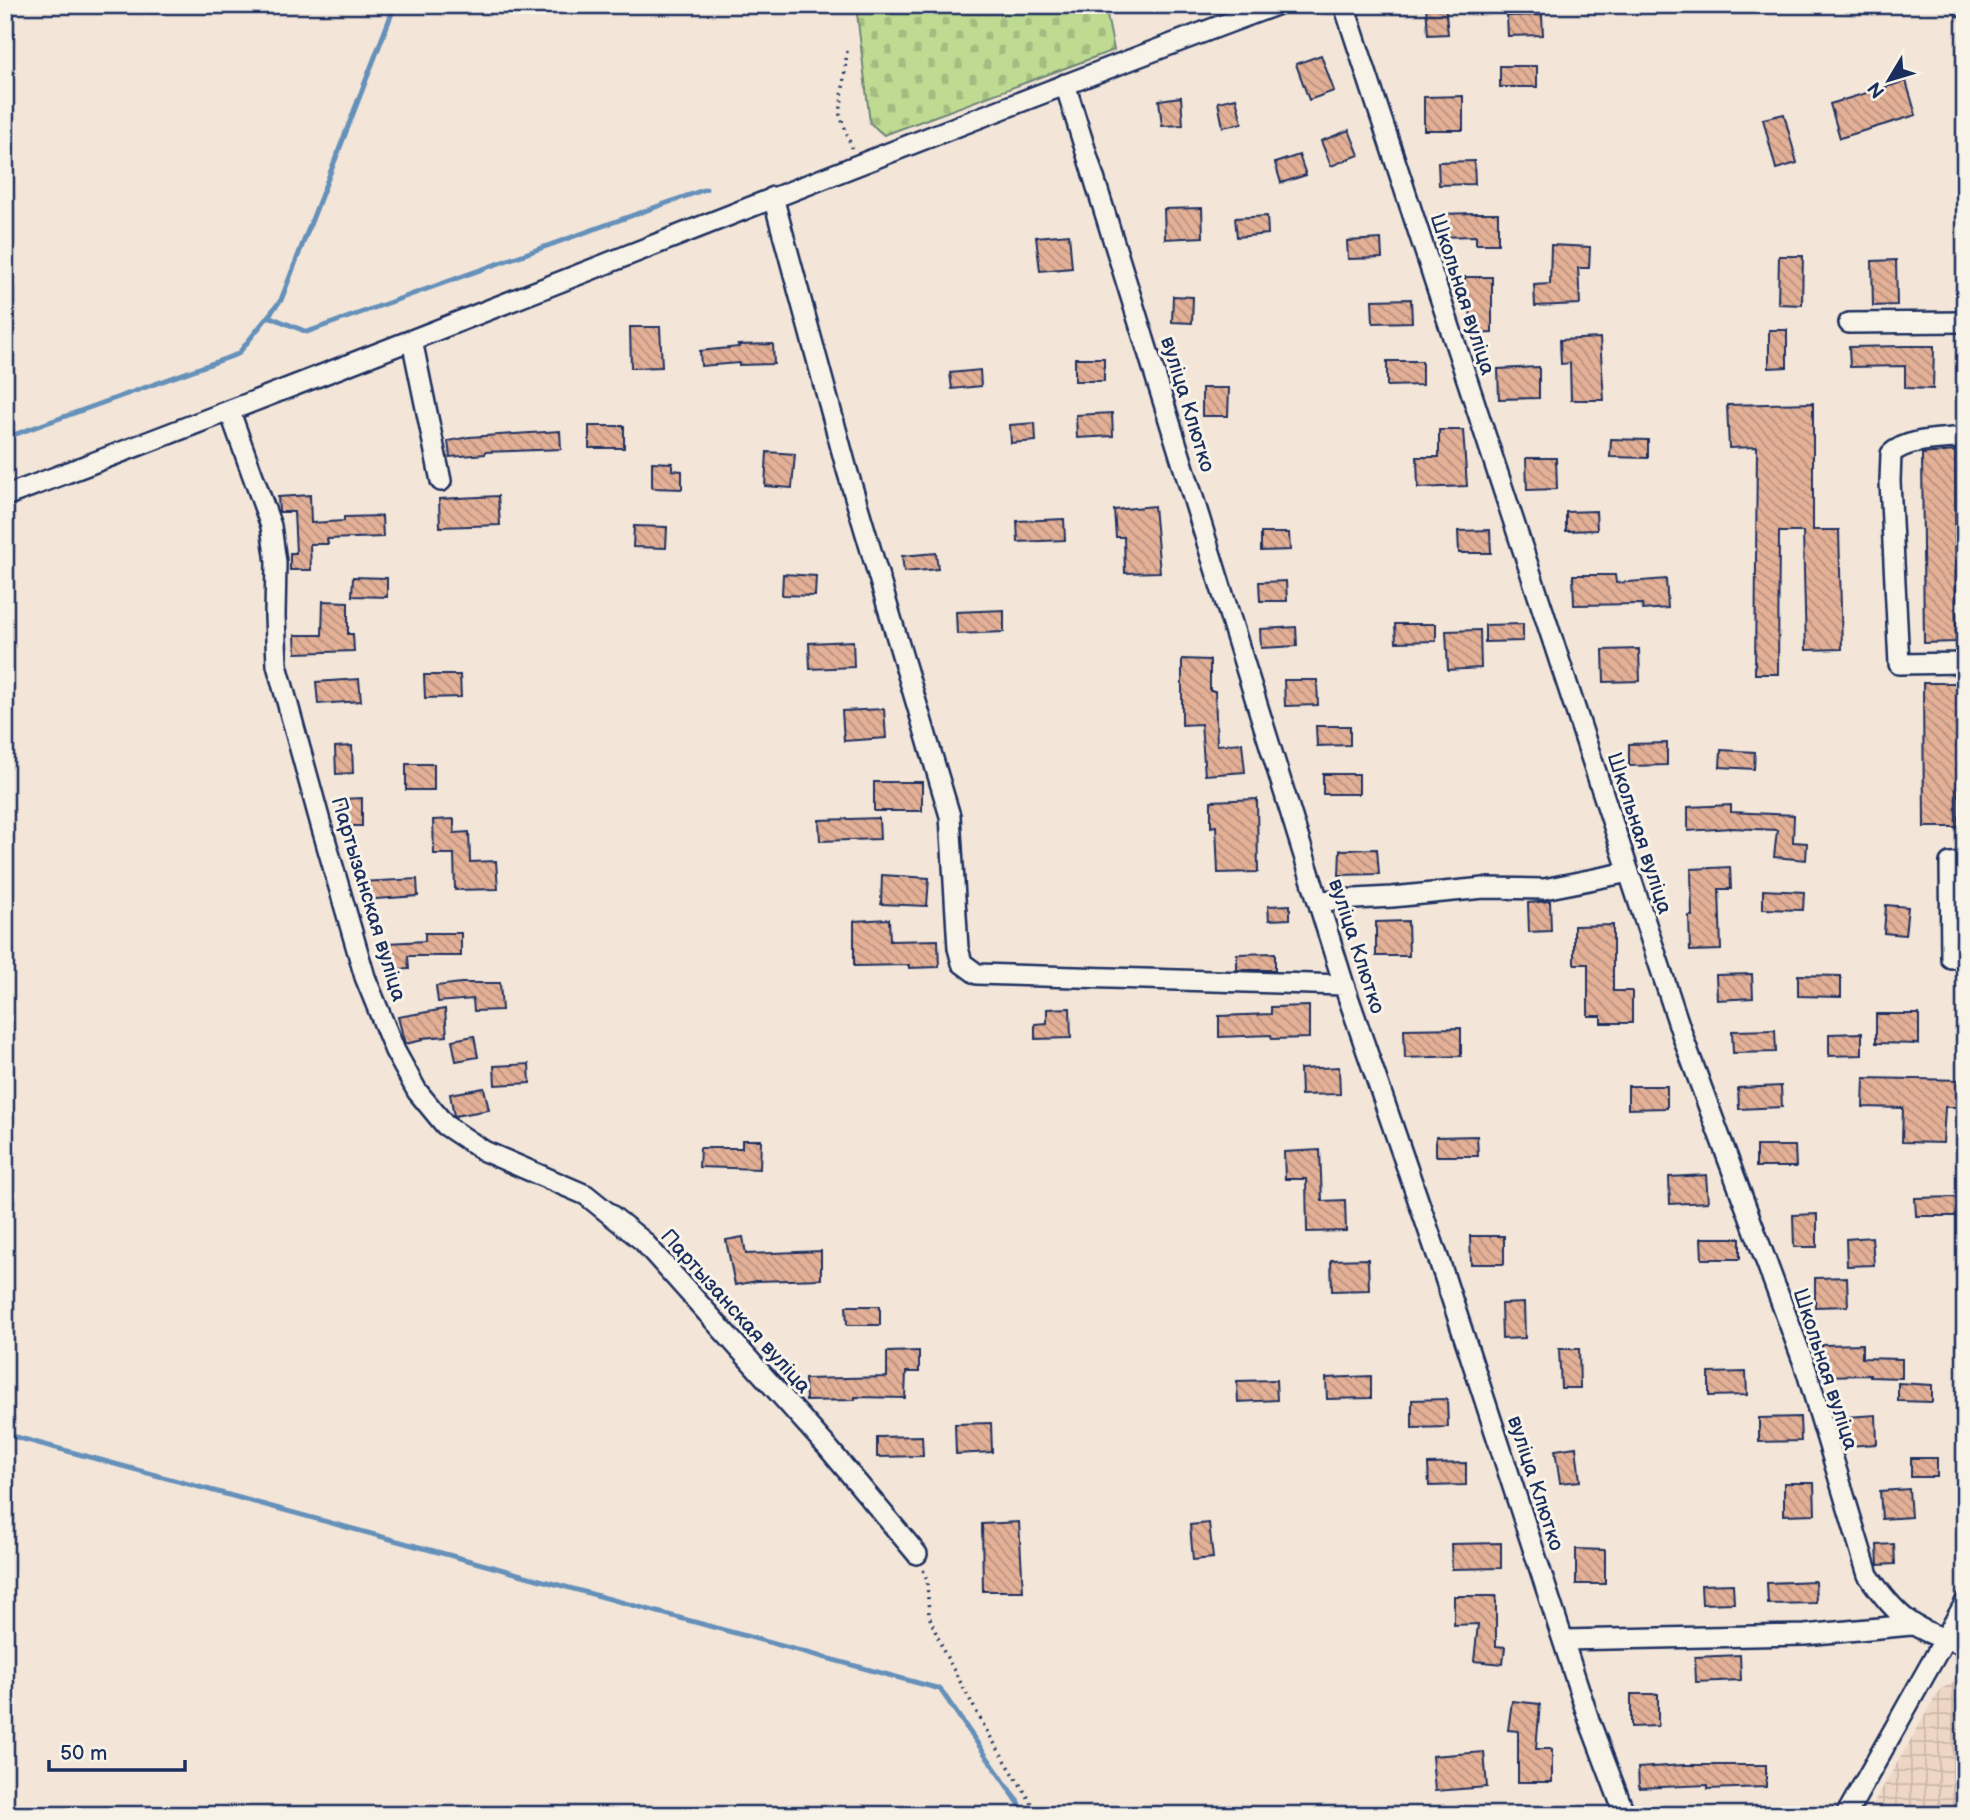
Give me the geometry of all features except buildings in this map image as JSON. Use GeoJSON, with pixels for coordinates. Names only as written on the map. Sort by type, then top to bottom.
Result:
{"type":"FeatureCollection","features":[{"type":"Feature","properties":{"kind":"street"},"geometry":{"type":"LineString","coordinates":[[5,496],[230,412],[774,197],[1276,5]]}},
{"type":"Feature","properties":{"kind":"street","name":"Школьная вуліца"},"geometry":{"type":"LineString","coordinates":[[1344,5],[1685,1042],[1806,1369],[1868,1575],[1885,1601],[1911,1625],[1944,1640],[1965,1644]]}},
{"type":"Feature","properties":{"kind":"street","name":"вуліца Клютко"},"geometry":{"type":"LineString","coordinates":[[1065,84],[1344,985],[1444,1275],[1589,1720],[1625,1815]]}},
{"type":"Feature","properties":{"kind":"street"},"geometry":{"type":"LineString","coordinates":[[774,197],[847,470],[950,816],[958,948],[962,963],[978,974],[1344,985]]}},
{"type":"Feature","properties":{"kind":"street"},"geometry":{"type":"LineString","coordinates":[[1849,323],[1965,322]]}},
{"type":"Feature","properties":{"kind":"street"},"geometry":{"type":"LineString","coordinates":[[412,340],[441,481]]}},
{"type":"Feature","properties":{"kind":"street","name":"Партызанская вуліца"},"geometry":{"type":"LineString","coordinates":[[230,412],[271,526],[276,562],[277,665],[365,977],[395,1051],[417,1091],[446,1125],[484,1150],[586,1195],[643,1241],[820,1439],[917,1554]]}},
{"type":"Feature","properties":{"kind":"street"},"geometry":{"type":"LineString","coordinates":[[1965,438],[1913,443],[1897,448],[1891,454],[1890,481],[1899,664],[1965,663]]}},
{"type":"Feature","properties":{"kind":"street"},"geometry":{"type":"LineString","coordinates":[[1951,958],[1950,863],[1965,862]]}},
{"type":"Feature","properties":{"kind":"street"},"geometry":{"type":"LineString","coordinates":[[1318,901],[1484,888],[1544,889],[1629,872]]}},
{"type":"Feature","properties":{"kind":"street"},"geometry":{"type":"LineString","coordinates":[[1846,1815],[1965,1604]]}},
{"type":"Feature","properties":{"kind":"street"},"geometry":{"type":"LineString","coordinates":[[1563,1640],[1805,1635],[1911,1625]]}},
{"type":"Feature","properties":{"kind":"path"},"geometry":{"type":"LineString","coordinates":[[846,51],[840,115],[844,132],[859,164]]}},
{"type":"Feature","properties":{"kind":"path"},"geometry":{"type":"LineString","coordinates":[[917,1554],[927,1580],[929,1616],[944,1651],[988,1733],[1039,1815]]}},
{"type":"Feature","properties":{"kind":"shaded area"},"geometry":{"type":"Polygon","coordinates":[[[1965,1680],[1965,1815],[1867,1815],[1940,1689],[1965,1680]]]}},
{"type":"Feature","properties":{"kind":"green space"},"geometry":{"type":"Polygon","coordinates":[[[856,5],[1105,5],[1114,50],[884,135],[870,123],[856,5]]]}},
{"type":"Feature","properties":{"kind":"waterway"},"geometry":{"type":"LineString","coordinates":[[5,438],[238,354],[281,300],[395,5]]}},
{"type":"Feature","properties":{"kind":"waterway"},"geometry":{"type":"LineString","coordinates":[[268,316],[307,332],[706,189]]}},
{"type":"Feature","properties":{"kind":"waterway"},"geometry":{"type":"LineString","coordinates":[[5,1434],[940,1689],[1027,1815]]}}]}
